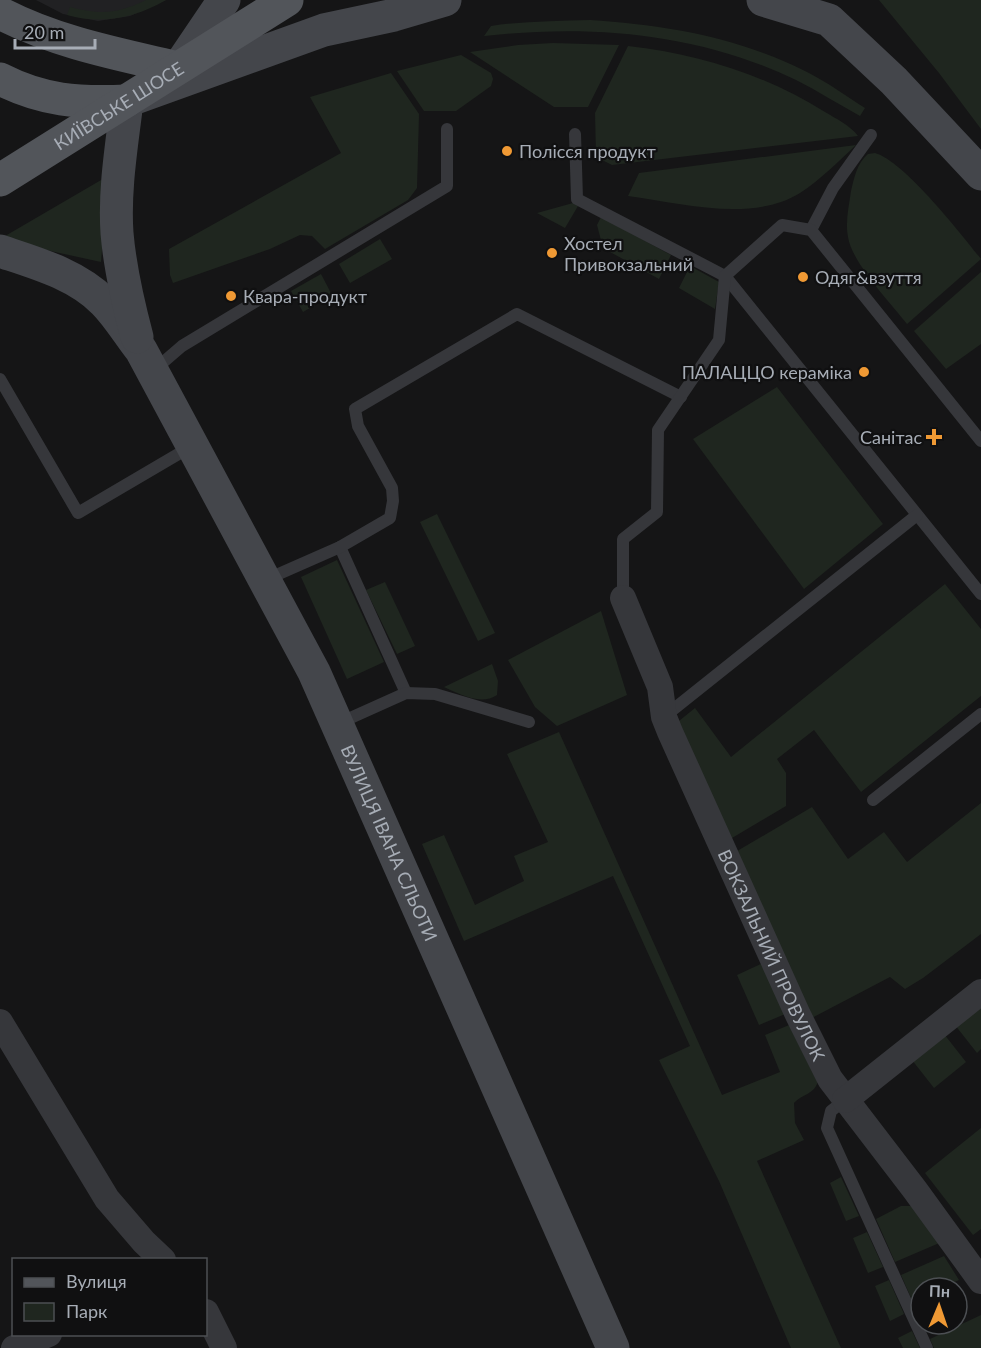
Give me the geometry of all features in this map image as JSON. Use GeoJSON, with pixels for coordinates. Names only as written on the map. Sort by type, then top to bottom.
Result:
{"type":"FeatureCollection","features":[{"type":"Feature","properties":{"kind":"main road","name":"КИЇВСЬКЕ ШОСЕ"},"geometry":{"type":"LineString","coordinates":[[6,177],[287,0]]}},
{"type":"Feature","properties":{"kind":"main road"},"geometry":{"type":"LineString","coordinates":[[0,12],[15,20],[78,43],[178,68]]}},
{"type":"Feature","properties":{"kind":"main road"},"geometry":{"type":"LineString","coordinates":[[0,78],[23,91],[51,98],[94,103],[127,101]]}},
{"type":"Feature","properties":{"kind":"street"},"geometry":{"type":"LineString","coordinates":[[178,68],[224,0]]}},
{"type":"Feature","properties":{"kind":"street"},"geometry":{"type":"LineString","coordinates":[[127,101],[324,30],[445,0]]}},
{"type":"Feature","properties":{"kind":"street"},"geometry":{"type":"LineString","coordinates":[[763,0],[822,10],[894,81],[981,174]]}},
{"type":"Feature","properties":{"kind":"street","name":"ВУЛИЦЯ ІВАНА СЛЬОТИ"},"geometry":{"type":"LineString","coordinates":[[127,101],[117,204],[117,233],[122,272],[147,361]]}},
{"type":"Feature","properties":{"kind":"street","name":"ВУЛИЦЯ ІВАНА СЛЬОТИ"},"geometry":{"type":"LineString","coordinates":[[0,250],[74,279],[104,302],[147,361],[314,672],[613,1348]]}},
{"type":"Feature","properties":{"kind":"street","name":"ВОКЗАЛЬНИЙ ПРОВУЛОК"},"geometry":{"type":"LineString","coordinates":[[623,598],[660,687],[664,717],[798,1016],[830,1079],[981,1280]]}},
{"type":"Feature","properties":{"kind":"street"},"geometry":{"type":"LineString","coordinates":[[846,1100],[981,992]]}},
{"type":"Feature","properties":{"kind":"street"},"geometry":{"type":"LineString","coordinates":[[2,1028],[106,1198],[161,1258]]}},
{"type":"Feature","properties":{"kind":"street"},"geometry":{"type":"LineString","coordinates":[[207,1314],[224,1348]]}},
{"type":"Feature","properties":{"kind":"street"},"geometry":{"type":"LineString","coordinates":[[14,1348],[46,1336]]}},
{"type":"Feature","properties":{"kind":"lane"},"geometry":{"type":"LineString","coordinates":[[147,361],[182,346],[447,186],[447,129]]}},
{"type":"Feature","properties":{"kind":"lane"},"geometry":{"type":"LineString","coordinates":[[575,134],[577,199],[724,276],[981,594]]}},
{"type":"Feature","properties":{"kind":"lane"},"geometry":{"type":"LineString","coordinates":[[811,230],[833,188],[871,135]]}},
{"type":"Feature","properties":{"kind":"lane"},"geometry":{"type":"LineString","coordinates":[[623,598],[623,538],[657,512],[658,430],[719,340],[724,276],[782,225],[811,230],[981,441]]}},
{"type":"Feature","properties":{"kind":"lane"},"geometry":{"type":"LineString","coordinates":[[264,580],[339,547],[390,518],[393,501],[392,488],[358,426],[355,409],[517,314],[681,397]]}},
{"type":"Feature","properties":{"kind":"lane"},"geometry":{"type":"LineString","coordinates":[[0,379],[78,513],[193,446]]}},
{"type":"Feature","properties":{"kind":"lane"},"geometry":{"type":"LineString","coordinates":[[664,717],[917,515]]}},
{"type":"Feature","properties":{"kind":"lane"},"geometry":{"type":"LineString","coordinates":[[339,547],[406,693]]}},
{"type":"Feature","properties":{"kind":"lane"},"geometry":{"type":"LineString","coordinates":[[336,724],[406,693],[435,694],[529,722]]}},
{"type":"Feature","properties":{"kind":"lane"},"geometry":{"type":"LineString","coordinates":[[873,800],[981,714]]}},
{"type":"Feature","properties":{"kind":"lane"},"geometry":{"type":"LineString","coordinates":[[846,1100],[831,1111],[827,1128],[927,1348]]}},
{"type":"Feature","properties":{"kind":"shaded area"},"geometry":{"type":"Polygon","coordinates":[[[36,0],[166,0],[130,16],[98,21],[63,14],[36,0]]]}},
{"type":"Feature","properties":{"kind":"green space"},"geometry":{"type":"Polygon","coordinates":[[[146,0],[166,0],[142,11],[118,18],[92,19],[67,15],[70,7],[109,12],[146,0]]]}},
{"type":"Feature","properties":{"kind":"green space"},"geometry":{"type":"Polygon","coordinates":[[[879,0],[981,0],[981,129],[939,73],[879,0]]]}},
{"type":"Feature","properties":{"kind":"green space"},"geometry":{"type":"Polygon","coordinates":[[[590,20],[674,29],[728,41],[781,60],[814,76],[865,108],[860,116],[796,80],[759,64],[682,42],[604,32],[564,31],[484,36],[491,26],[590,20]]]}},
{"type":"Feature","properties":{"kind":"green space"},"geometry":{"type":"Polygon","coordinates":[[[553,43],[619,45],[588,107],[554,107],[470,52],[518,45],[553,43]]]}},
{"type":"Feature","properties":{"kind":"green space"},"geometry":{"type":"Polygon","coordinates":[[[628,46],[705,60],[754,77],[802,99],[843,122],[858,136],[612,165],[600,159],[596,154],[595,113],[628,46]]]}},
{"type":"Feature","properties":{"kind":"green space"},"geometry":{"type":"Polygon","coordinates":[[[461,55],[491,73],[493,79],[491,86],[456,111],[424,111],[397,71],[461,55]]]}},
{"type":"Feature","properties":{"kind":"green space"},"geometry":{"type":"Polygon","coordinates":[[[391,73],[419,114],[417,188],[408,200],[325,249],[312,236],[300,235],[270,249],[173,283],[170,275],[169,249],[341,153],[310,97],[391,73]]]}},
{"type":"Feature","properties":{"kind":"green space"},"geometry":{"type":"Polygon","coordinates":[[[856,145],[822,177],[800,193],[781,202],[760,207],[716,208],[628,196],[639,173],[856,145]]]}},
{"type":"Feature","properties":{"kind":"green space"},"geometry":{"type":"Polygon","coordinates":[[[875,153],[901,169],[916,183],[981,259],[907,324],[864,270],[848,237],[848,214],[855,176],[864,158],[868,154],[875,153]]]}},
{"type":"Feature","properties":{"kind":"green space"},"geometry":{"type":"Polygon","coordinates":[[[108,176],[101,262],[0,240],[0,239],[108,176]]]}},
{"type":"Feature","properties":{"kind":"green space"},"geometry":{"type":"Polygon","coordinates":[[[573,203],[578,206],[565,228],[537,213],[573,203]]]}},
{"type":"Feature","properties":{"kind":"green space"},"geometry":{"type":"Polygon","coordinates":[[[601,217],[671,255],[659,279],[603,248],[597,225],[601,217]]]}},
{"type":"Feature","properties":{"kind":"green space"},"geometry":{"type":"Polygon","coordinates":[[[380,239],[392,259],[350,283],[339,264],[380,239]]]}},
{"type":"Feature","properties":{"kind":"green space"},"geometry":{"type":"Polygon","coordinates":[[[690,266],[719,282],[715,309],[679,288],[690,266]]]}},
{"type":"Feature","properties":{"kind":"green space"},"geometry":{"type":"Polygon","coordinates":[[[981,272],[981,344],[946,369],[914,331],[981,272]]]}},
{"type":"Feature","properties":{"kind":"green space"},"geometry":{"type":"Polygon","coordinates":[[[321,274],[332,295],[303,312],[291,291],[321,274]]]}},
{"type":"Feature","properties":{"kind":"green space"},"geometry":{"type":"Polygon","coordinates":[[[777,387],[883,524],[804,589],[693,439],[777,387]]]}},
{"type":"Feature","properties":{"kind":"green space"},"geometry":{"type":"Polygon","coordinates":[[[437,514],[495,633],[478,641],[420,522],[437,514]]]}},
{"type":"Feature","properties":{"kind":"green space"},"geometry":{"type":"Polygon","coordinates":[[[337,560],[384,662],[347,679],[301,577],[337,560]]]}},
{"type":"Feature","properties":{"kind":"green space"},"geometry":{"type":"Polygon","coordinates":[[[385,582],[415,646],[397,654],[366,590],[385,582]]]}},
{"type":"Feature","properties":{"kind":"green space"},"geometry":{"type":"Polygon","coordinates":[[[945,584],[981,629],[981,696],[861,792],[814,730],[777,759],[786,773],[786,806],[727,841],[674,725],[695,708],[731,757],[945,584]]]}},
{"type":"Feature","properties":{"kind":"green space"},"geometry":{"type":"Polygon","coordinates":[[[601,611],[627,695],[557,726],[535,707],[508,660],[601,611]]]}},
{"type":"Feature","properties":{"kind":"green space"},"geometry":{"type":"Polygon","coordinates":[[[492,664],[498,681],[497,695],[491,698],[470,698],[444,687],[492,664]]]}},
{"type":"Feature","properties":{"kind":"green space"},"geometry":{"type":"Polygon","coordinates":[[[559,732],[722,1095],[780,1072],[765,1035],[794,1023],[818,1080],[812,1091],[794,1103],[795,1123],[804,1140],[757,1161],[841,1348],[791,1348],[719,1181],[659,1060],[690,1046],[613,876],[464,941],[422,844],[444,835],[475,905],[524,881],[514,856],[548,842],[507,754],[559,732]]]}},
{"type":"Feature","properties":{"kind":"green space"},"geometry":{"type":"Polygon","coordinates":[[[981,803],[981,934],[905,989],[890,977],[808,1020],[732,854],[812,807],[848,859],[884,832],[907,862],[981,803]]]}},
{"type":"Feature","properties":{"kind":"green space"},"geometry":{"type":"Polygon","coordinates":[[[767,961],[790,1012],[759,1025],[737,975],[767,961]]]}},
{"type":"Feature","properties":{"kind":"green space"},"geometry":{"type":"Polygon","coordinates":[[[981,1004],[981,1049],[977,1053],[955,1025],[981,1004]]]}},
{"type":"Feature","properties":{"kind":"green space"},"geometry":{"type":"Polygon","coordinates":[[[944,1034],[966,1062],[934,1088],[912,1060],[944,1034]]]}},
{"type":"Feature","properties":{"kind":"green space"},"geometry":{"type":"Polygon","coordinates":[[[981,1128],[981,1229],[973,1235],[925,1173],[981,1128]]]}},
{"type":"Feature","properties":{"kind":"green space"},"geometry":{"type":"Polygon","coordinates":[[[841,1177],[859,1216],[846,1221],[830,1183],[841,1177]]]}},
{"type":"Feature","properties":{"kind":"green space"},"geometry":{"type":"Polygon","coordinates":[[[901,1206],[915,1206],[944,1241],[895,1262],[876,1219],[901,1206]]]}},
{"type":"Feature","properties":{"kind":"green space"},"geometry":{"type":"Polygon","coordinates":[[[867,1232],[883,1267],[868,1273],[853,1238],[867,1232]]]}},
{"type":"Feature","properties":{"kind":"green space"},"geometry":{"type":"Polygon","coordinates":[[[944,1256],[956,1276],[909,1276],[909,1293],[901,1275],[944,1256]]]}},
{"type":"Feature","properties":{"kind":"green space"},"geometry":{"type":"Polygon","coordinates":[[[889,1280],[904,1314],[890,1321],[875,1286],[889,1280]]]}},
{"type":"Feature","properties":{"kind":"green space"},"geometry":{"type":"Polygon","coordinates":[[[981,1315],[981,1348],[934,1348],[930,1339],[936,1336],[969,1336],[969,1321],[981,1315]]]}},
{"type":"Feature","properties":{"kind":"green space"},"geometry":{"type":"Polygon","coordinates":[[[909,1332],[909,1336],[914,1336],[920,1348],[903,1348],[898,1338],[909,1332]]]}},
{"type":"Feature","properties":{"kind":"place","name":"Полісся продукт"},"geometry":{"type":"Point","coordinates":[507,151]}},
{"type":"Feature","properties":{"kind":"place","name":"Хостел Привокзальний"},"geometry":{"type":"Point","coordinates":[552,253]}},
{"type":"Feature","properties":{"kind":"place","name":"Одяг&взуття"},"geometry":{"type":"Point","coordinates":[803,277]}},
{"type":"Feature","properties":{"kind":"place","name":"Квара-продукт"},"geometry":{"type":"Point","coordinates":[231,296]}},
{"type":"Feature","properties":{"kind":"place","name":"ПАЛАЦЦО кераміка"},"geometry":{"type":"Point","coordinates":[864,372]}},
{"type":"Feature","properties":{"kind":"place","name":"Санітас"},"geometry":{"type":"Point","coordinates":[934,437]}}]}
